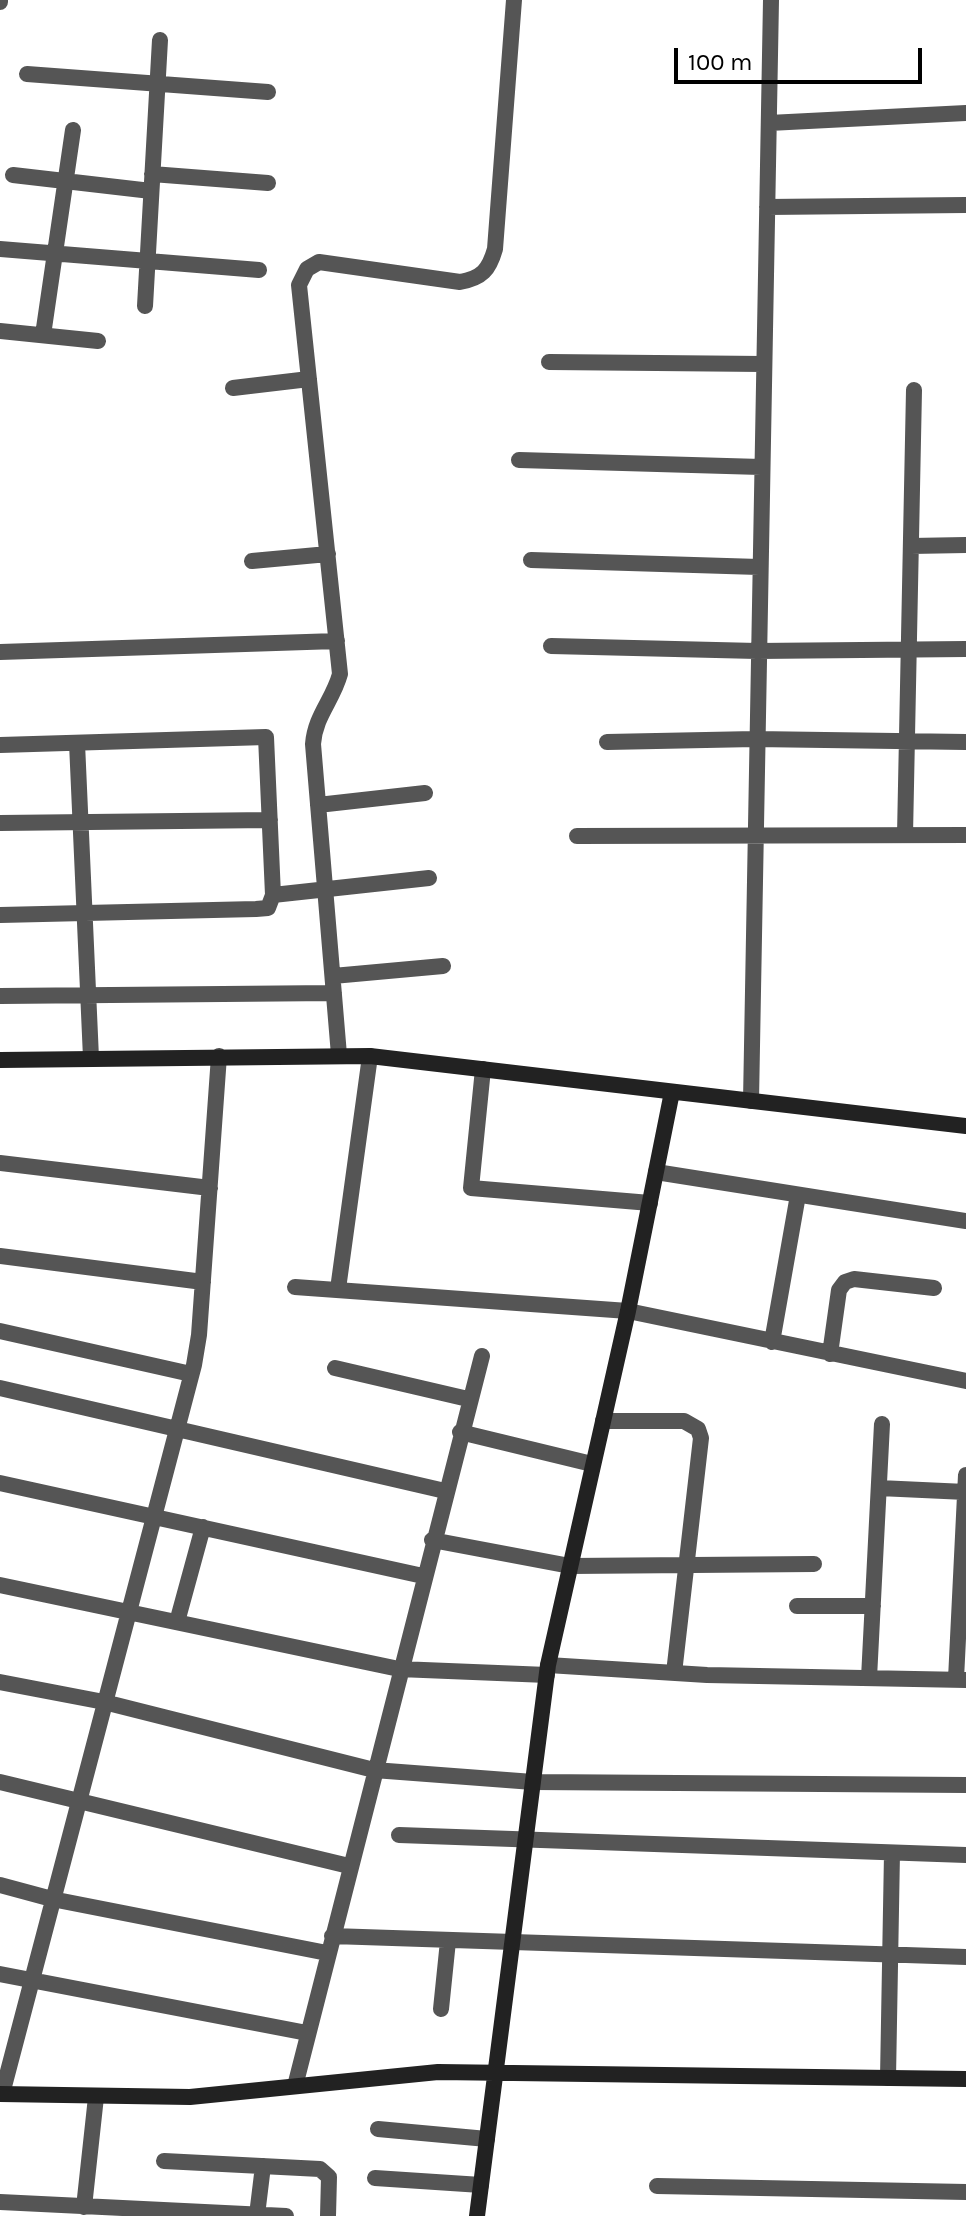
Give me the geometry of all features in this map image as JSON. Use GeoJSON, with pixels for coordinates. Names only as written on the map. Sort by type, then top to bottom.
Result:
{"type":"FeatureCollection","features":[{"type":"Feature","properties":{"kind":"street"},"geometry":{"type":"LineString","coordinates":[[339,1055],[314,725],[335,691],[340,674],[299,285],[307,269],[319,262],[460,282],[477,279],[490,266],[495,249],[514,0]]}},
{"type":"Feature","properties":{"kind":"street"},"geometry":{"type":"LineString","coordinates":[[751,1101],[753,833],[771,0]]}},
{"type":"Feature","properties":{"kind":"street"},"geometry":{"type":"LineString","coordinates":[[145,306],[160,40]]}},
{"type":"Feature","properties":{"kind":"street"},"geometry":{"type":"LineString","coordinates":[[27,74],[268,92]]}},
{"type":"Feature","properties":{"kind":"street"},"geometry":{"type":"LineString","coordinates":[[769,123],[966,113]]}},
{"type":"Feature","properties":{"kind":"street"},"geometry":{"type":"LineString","coordinates":[[43,335],[73,130]]}},
{"type":"Feature","properties":{"kind":"street"},"geometry":{"type":"LineString","coordinates":[[13,175],[65,181],[268,183]]}},
{"type":"Feature","properties":{"kind":"street"},"geometry":{"type":"LineString","coordinates":[[767,207],[966,205]]}},
{"type":"Feature","properties":{"kind":"street"},"geometry":{"type":"LineString","coordinates":[[0,249],[259,270]]}},
{"type":"Feature","properties":{"kind":"street"},"geometry":{"type":"LineString","coordinates":[[0,331],[98,341]]}},
{"type":"Feature","properties":{"kind":"street"},"geometry":{"type":"LineString","coordinates":[[549,362],[763,364]]}},
{"type":"Feature","properties":{"kind":"street"},"geometry":{"type":"LineString","coordinates":[[233,388],[309,379]]}},
{"type":"Feature","properties":{"kind":"street"},"geometry":{"type":"LineString","coordinates":[[905,835],[914,390]]}},
{"type":"Feature","properties":{"kind":"street"},"geometry":{"type":"LineString","coordinates":[[519,460],[761,467]]}},
{"type":"Feature","properties":{"kind":"street"},"geometry":{"type":"LineString","coordinates":[[911,546],[966,545]]}},
{"type":"Feature","properties":{"kind":"street"},"geometry":{"type":"LineString","coordinates":[[252,561],[328,554]]}},
{"type":"Feature","properties":{"kind":"street"},"geometry":{"type":"LineString","coordinates":[[531,560],[759,567]]}},
{"type":"Feature","properties":{"kind":"street"},"geometry":{"type":"LineString","coordinates":[[0,652],[337,641]]}},
{"type":"Feature","properties":{"kind":"street"},"geometry":{"type":"LineString","coordinates":[[551,646],[757,651],[966,649]]}},
{"type":"Feature","properties":{"kind":"street"},"geometry":{"type":"LineString","coordinates":[[0,745],[266,737],[273,895],[268,908],[256,909],[0,915]]}},
{"type":"Feature","properties":{"kind":"street"},"geometry":{"type":"LineString","coordinates":[[607,742],[755,739],[966,742]]}},
{"type":"Feature","properties":{"kind":"street"},"geometry":{"type":"LineString","coordinates":[[77,743],[91,1058]]}},
{"type":"Feature","properties":{"kind":"street"},"geometry":{"type":"LineString","coordinates":[[318,805],[425,793]]}},
{"type":"Feature","properties":{"kind":"street"},"geometry":{"type":"LineString","coordinates":[[0,823],[270,820]]}},
{"type":"Feature","properties":{"kind":"street"},"geometry":{"type":"LineString","coordinates":[[577,836],[753,833],[966,835]]}},
{"type":"Feature","properties":{"kind":"street"},"geometry":{"type":"LineString","coordinates":[[273,895],[429,878]]}},
{"type":"Feature","properties":{"kind":"street"},"geometry":{"type":"LineString","coordinates":[[333,976],[443,966]]}},
{"type":"Feature","properties":{"kind":"street"},"geometry":{"type":"LineString","coordinates":[[0,996],[334,993]]}},
{"type":"Feature","properties":{"kind":"street"},"geometry":{"type":"LineString","coordinates":[[219,1056],[199,1335],[191,1374],[1,2094],[190,2097],[438,2072],[966,2079]]}},
{"type":"Feature","properties":{"kind":"street"},"geometry":{"type":"LineString","coordinates":[[0,1060],[370,1056],[966,1126]]}},
{"type":"Feature","properties":{"kind":"street"},"geometry":{"type":"LineString","coordinates":[[338,1289],[370,1056]]}},
{"type":"Feature","properties":{"kind":"street"},"geometry":{"type":"LineString","coordinates":[[483,1069],[471,1188],[650,1203]]}},
{"type":"Feature","properties":{"kind":"street"},"geometry":{"type":"LineString","coordinates":[[477,2216],[548,1670],[628,1311],[672,1092]]}},
{"type":"Feature","properties":{"kind":"street"},"geometry":{"type":"LineString","coordinates":[[0,1163],[210,1188]]}},
{"type":"Feature","properties":{"kind":"street"},"geometry":{"type":"LineString","coordinates":[[656,1172],[966,1221]]}},
{"type":"Feature","properties":{"kind":"street"},"geometry":{"type":"LineString","coordinates":[[772,1342],[798,1195]]}},
{"type":"Feature","properties":{"kind":"street"},"geometry":{"type":"LineString","coordinates":[[0,1256],[203,1282]]}},
{"type":"Feature","properties":{"kind":"street"},"geometry":{"type":"LineString","coordinates":[[830,1354],[839,1290],[845,1282],[854,1279],[934,1288]]}},
{"type":"Feature","properties":{"kind":"street"},"geometry":{"type":"LineString","coordinates":[[295,1287],[628,1311],[966,1380]]}},
{"type":"Feature","properties":{"kind":"street"},"geometry":{"type":"LineString","coordinates":[[0,1331],[191,1374]]}},
{"type":"Feature","properties":{"kind":"street"},"geometry":{"type":"LineString","coordinates":[[295,2086],[468,1399],[482,1356]]}},
{"type":"Feature","properties":{"kind":"street"},"geometry":{"type":"LineString","coordinates":[[335,1368],[468,1399]]}},
{"type":"Feature","properties":{"kind":"street"},"geometry":{"type":"LineString","coordinates":[[0,1388],[176,1426],[445,1491]]}},
{"type":"Feature","properties":{"kind":"street"},"geometry":{"type":"LineString","coordinates":[[603,1421],[684,1421],[698,1429],[701,1438],[674,1673]]}},
{"type":"Feature","properties":{"kind":"street"},"geometry":{"type":"LineString","coordinates":[[869,1678],[882,1424]]}},
{"type":"Feature","properties":{"kind":"street"},"geometry":{"type":"LineString","coordinates":[[460,1432],[592,1464]]}},
{"type":"Feature","properties":{"kind":"street"},"geometry":{"type":"LineString","coordinates":[[0,1585],[399,1669],[961,1680],[966,1475]]}},
{"type":"Feature","properties":{"kind":"street"},"geometry":{"type":"LineString","coordinates":[[0,1483],[423,1576]]}},
{"type":"Feature","properties":{"kind":"street"},"geometry":{"type":"LineString","coordinates":[[879,1488],[966,1492]]}},
{"type":"Feature","properties":{"kind":"street"},"geometry":{"type":"LineString","coordinates":[[177,1622],[203,1527]]}},
{"type":"Feature","properties":{"kind":"street"},"geometry":{"type":"LineString","coordinates":[[432,1540],[570,1566],[814,1564]]}},
{"type":"Feature","properties":{"kind":"street"},"geometry":{"type":"LineString","coordinates":[[797,1606],[873,1606]]}},
{"type":"Feature","properties":{"kind":"street"},"geometry":{"type":"LineString","coordinates":[[0,1682],[104,1702],[374,1770],[533,1782],[966,1785]]}},
{"type":"Feature","properties":{"kind":"street"},"geometry":{"type":"LineString","coordinates":[[0,1782],[349,1866]]}},
{"type":"Feature","properties":{"kind":"street"},"geometry":{"type":"LineString","coordinates":[[399,1835],[966,1855]]}},
{"type":"Feature","properties":{"kind":"street"},"geometry":{"type":"LineString","coordinates":[[888,2078],[892,1853]]}},
{"type":"Feature","properties":{"kind":"street"},"geometry":{"type":"LineString","coordinates":[[0,1885],[52,1899],[330,1945],[448,1941],[966,1957]]}},
{"type":"Feature","properties":{"kind":"street"},"geometry":{"type":"LineString","coordinates":[[441,2009],[448,1941]]}},
{"type":"Feature","properties":{"kind":"street"},"geometry":{"type":"LineString","coordinates":[[0,1974],[307,2033]]}},
{"type":"Feature","properties":{"kind":"street"},"geometry":{"type":"LineString","coordinates":[[84,2207],[96,2097]]}},
{"type":"Feature","properties":{"kind":"street"},"geometry":{"type":"LineString","coordinates":[[378,2129],[487,2139]]}},
{"type":"Feature","properties":{"kind":"street"},"geometry":{"type":"LineString","coordinates":[[164,2161],[325,2171],[329,2177],[328,2216]]}},
{"type":"Feature","properties":{"kind":"street"},"geometry":{"type":"LineString","coordinates":[[257,2215],[263,2166]]}},
{"type":"Feature","properties":{"kind":"street"},"geometry":{"type":"LineString","coordinates":[[375,2178],[481,2185]]}},
{"type":"Feature","properties":{"kind":"street"},"geometry":{"type":"LineString","coordinates":[[657,2186],[966,2192]]}},
{"type":"Feature","properties":{"kind":"street"},"geometry":{"type":"LineString","coordinates":[[0,2202],[192,2214],[286,2216]]}}]}
